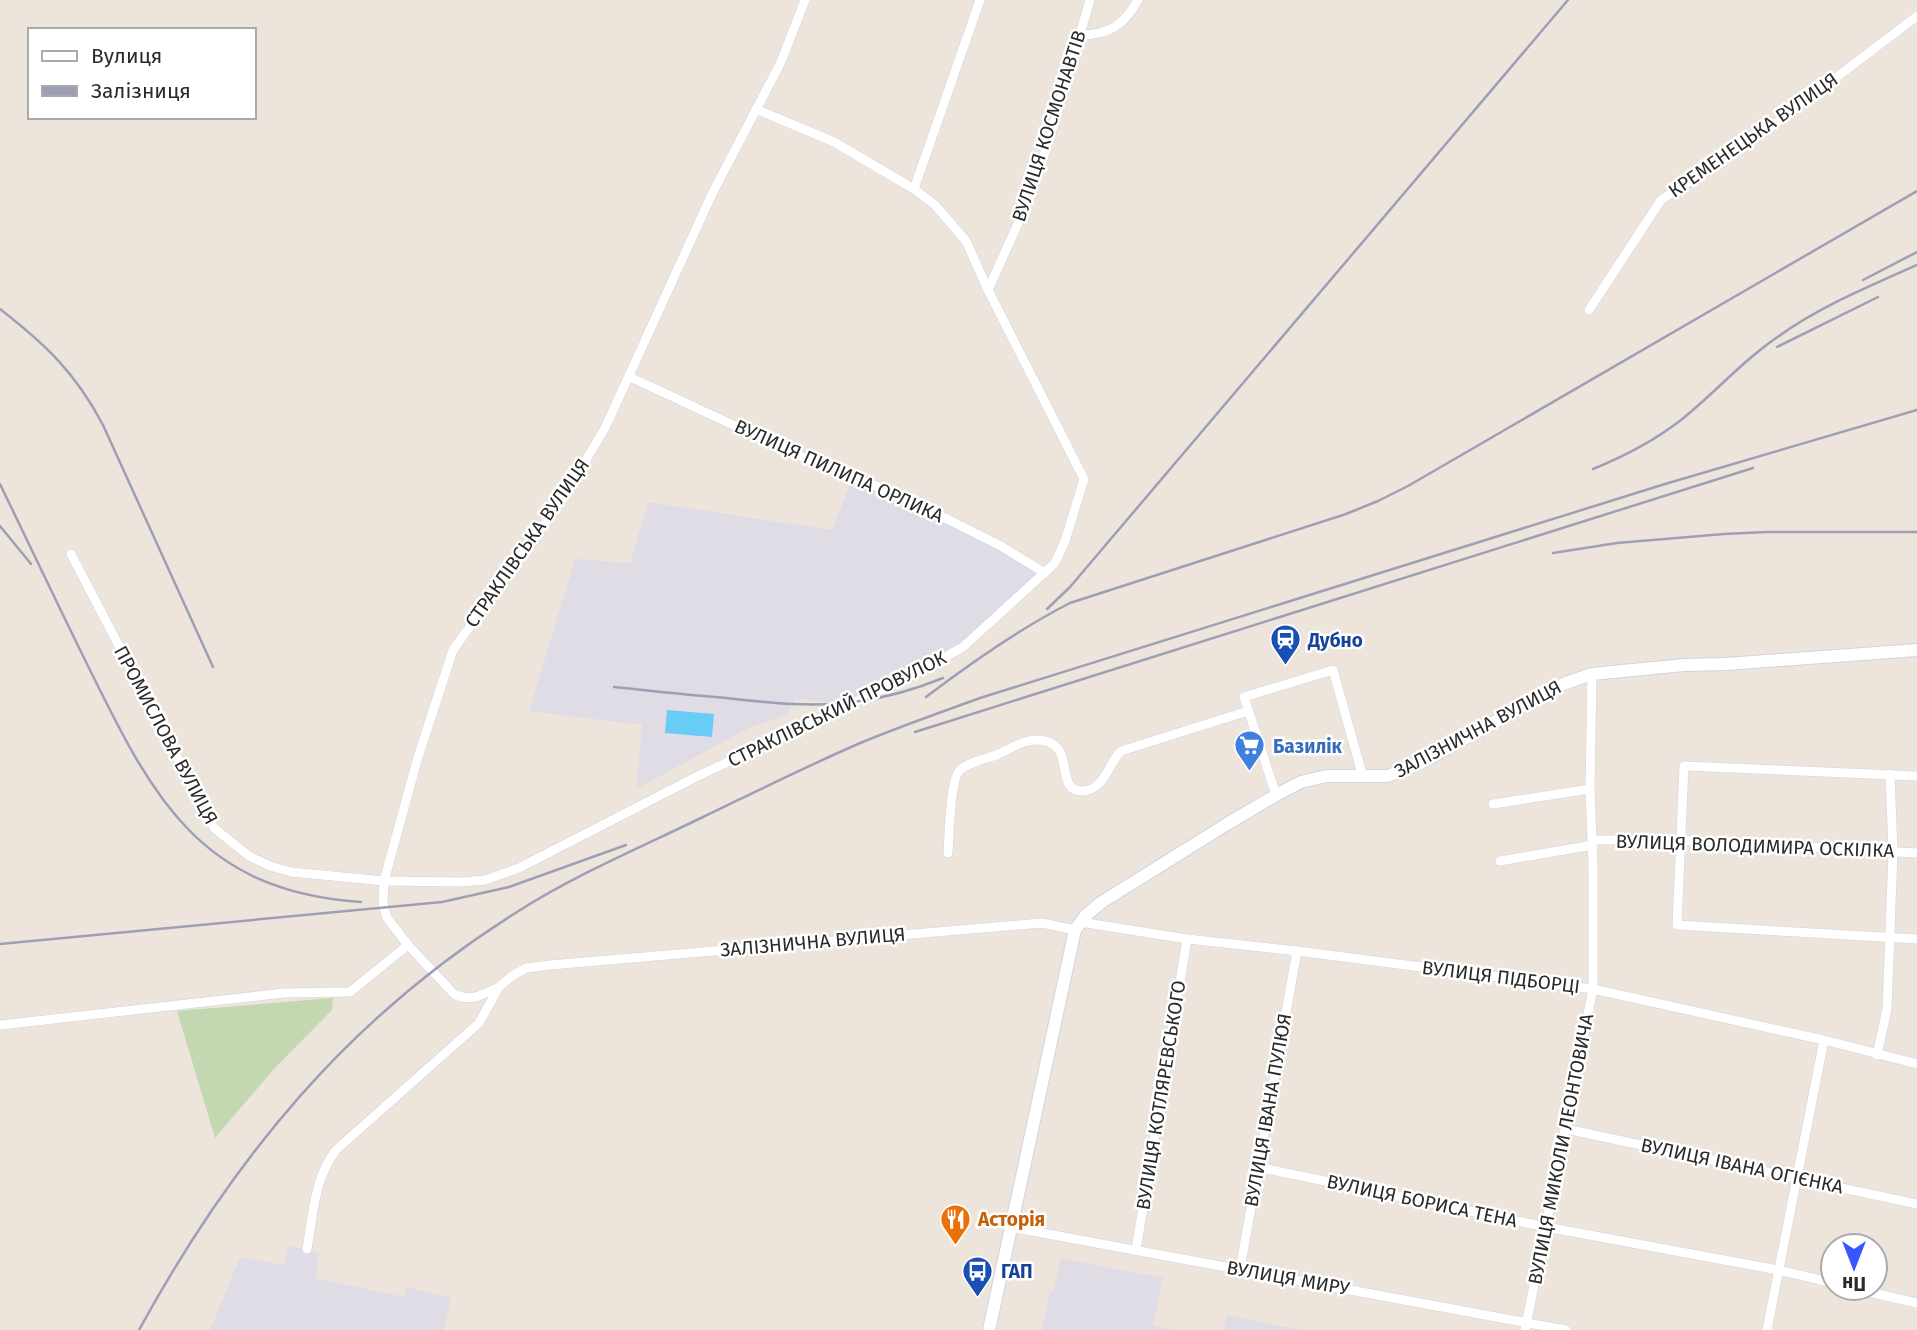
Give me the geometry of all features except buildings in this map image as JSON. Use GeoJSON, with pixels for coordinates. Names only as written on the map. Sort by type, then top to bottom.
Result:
{"type":"FeatureCollection","features":[{"type":"Feature","properties":{"kind":"main road","name":"ЗАЛІЗНИЧНА ВУЛИЦЯ"},"geometry":{"type":"LineString","coordinates":[[1077,926],[1093,908],[1111,896],[1301,782],[1337,776],[1388,776],[1418,765],[1563,684],[1592,674],[1684,665],[1917,650]]}},
{"type":"Feature","properties":{"kind":"main road"},"geometry":{"type":"LineString","coordinates":[[989,1330],[1077,926]]}},
{"type":"Feature","properties":{"kind":"street","name":"СТРАКЛІВСЬКА ВУЛИЦЯ"},"geometry":{"type":"LineString","coordinates":[[499,988],[471,998],[457,996],[408,945],[387,918],[383,903],[384,881],[418,757],[453,650],[564,497],[605,428],[713,192],[781,62],[804,0]]}},
{"type":"Feature","properties":{"kind":"street"},"geometry":{"type":"LineString","coordinates":[[914,189],[980,0]]}},
{"type":"Feature","properties":{"kind":"street","name":"ВУЛИЦЯ КОСМОНАВТІВ"},"geometry":{"type":"LineString","coordinates":[[989,290],[1029,199],[1090,0]]}},
{"type":"Feature","properties":{"kind":"street"},"geometry":{"type":"LineString","coordinates":[[1080,35],[1101,34],[1110,30],[1126,18],[1138,0]]}},
{"type":"Feature","properties":{"kind":"street","name":"КРЕМЕНЕЦЬКА ВУЛИЦЯ"},"geometry":{"type":"LineString","coordinates":[[1589,310],[1661,200],[1767,130],[1917,16]]}},
{"type":"Feature","properties":{"kind":"street","name":"СТРАКЛІВСЬКИЙ ПРОВУЛОК"},"geometry":{"type":"LineString","coordinates":[[384,881],[475,881],[505,873],[542,858],[698,776],[880,691],[963,648],[1055,563],[1065,541],[1084,479],[966,241],[935,205],[914,189],[834,142],[756,109]]}},
{"type":"Feature","properties":{"kind":"street","name":"ВУЛИЦЯ ПИЛИПА ОРЛИКА"},"geometry":{"type":"LineString","coordinates":[[630,377],[804,458],[901,496],[1001,546],[1045,573]]}},
{"type":"Feature","properties":{"kind":"street","name":"ПРОМИСЛОВА ВУЛИЦЯ"},"geometry":{"type":"LineString","coordinates":[[71,554],[214,828],[249,856],[270,866],[291,872],[384,881]]}},
{"type":"Feature","properties":{"kind":"street"},"geometry":{"type":"LineString","coordinates":[[1276,795],[1244,697],[1333,670],[1363,777]]}},
{"type":"Feature","properties":{"kind":"street","name":"ВУЛИЦЯ МИКОЛИ ЛЕОНТОВИЧА"},"geometry":{"type":"LineString","coordinates":[[1526,1326],[1593,989],[1593,843],[1590,789],[1592,674]]}},
{"type":"Feature","properties":{"kind":"street"},"geometry":{"type":"LineString","coordinates":[[948,853],[953,782],[963,767],[991,758],[1023,742],[1045,741],[1053,743],[1063,755],[1065,775],[1070,786],[1083,791],[1102,781],[1121,751],[1248,711]]}},
{"type":"Feature","properties":{"kind":"street"},"geometry":{"type":"LineString","coordinates":[[1917,776],[1684,766],[1677,925],[1917,939]]}},
{"type":"Feature","properties":{"kind":"street"},"geometry":{"type":"LineString","coordinates":[[1877,1055],[1887,1009],[1892,852],[1890,774]]}},
{"type":"Feature","properties":{"kind":"street"},"geometry":{"type":"LineString","coordinates":[[1493,804],[1590,789]]}},
{"type":"Feature","properties":{"kind":"street","name":"ВУЛИЦЯ ВОЛОДИМИРА ОСКІЛКА"},"geometry":{"type":"LineString","coordinates":[[1500,861],[1593,843],[1680,840],[1917,853]]}},
{"type":"Feature","properties":{"kind":"street","name":"ЗАЛІЗНИЧНА ВУЛИЦЯ"},"geometry":{"type":"LineString","coordinates":[[499,988],[526,968],[550,965],[1042,923],[1077,926]]}},
{"type":"Feature","properties":{"kind":"street","name":"ВУЛИЦЯ ПІДБОРЦІ"},"geometry":{"type":"LineString","coordinates":[[1077,926],[1593,989],[1824,1040],[1917,1064]]}},
{"type":"Feature","properties":{"kind":"street","name":"ВУЛИЦЯ КОТЛЯРЕВСЬКОГО"},"geometry":{"type":"LineString","coordinates":[[1136,1250],[1186,939]]}},
{"type":"Feature","properties":{"kind":"street"},"geometry":{"type":"LineString","coordinates":[[0,1024],[284,993],[350,992],[408,945]]}},
{"type":"Feature","properties":{"kind":"street","name":"ВУЛИЦЯ ІВАНА ПУЛЮЯ"},"geometry":{"type":"LineString","coordinates":[[1240,1269],[1297,951]]}},
{"type":"Feature","properties":{"kind":"street"},"geometry":{"type":"LineString","coordinates":[[307,1249],[317,1190],[329,1159],[389,1101],[479,1023],[499,988]]}},
{"type":"Feature","properties":{"kind":"street"},"geometry":{"type":"LineString","coordinates":[[1767,1330],[1824,1040]]}},
{"type":"Feature","properties":{"kind":"street","name":"ВУЛИЦЯ ІВАНА ОГІЄНКА"},"geometry":{"type":"LineString","coordinates":[[1566,1129],[1917,1204]]}},
{"type":"Feature","properties":{"kind":"street","name":"ВУЛИЦЯ БОРИСА ТЕНА"},"geometry":{"type":"LineString","coordinates":[[1258,1167],[1546,1227],[1819,1280]]}},
{"type":"Feature","properties":{"kind":"street","name":"ВУЛИЦЯ МИРУ"},"geometry":{"type":"LineString","coordinates":[[1010,1227],[1526,1326],[1566,1330]]}},
{"type":"Feature","properties":{"kind":"street"},"geometry":{"type":"LineString","coordinates":[[1889,1296],[1917,1303]]}},
{"type":"Feature","properties":{"kind":"shaded area"},"geometry":{"type":"Polygon","coordinates":[[[853,477],[901,496],[1045,573],[963,647],[852,704],[795,699],[785,715],[749,728],[636,789],[642,725],[529,711],[575,559],[630,563],[648,502],[832,530],[853,477]]]}},
{"type":"Feature","properties":{"kind":"shaded area"},"geometry":{"type":"Polygon","coordinates":[[[288,1246],[319,1252],[316,1278],[404,1297],[406,1287],[451,1298],[444,1330],[210,1330],[240,1257],[284,1265],[288,1246]]]}},
{"type":"Feature","properties":{"kind":"shaded area"},"geometry":{"type":"Polygon","coordinates":[[[1060,1258],[1163,1278],[1153,1326],[1173,1330],[1042,1330],[1050,1291],[1054,1291],[1060,1258]]]}},
{"type":"Feature","properties":{"kind":"shaded area"},"geometry":{"type":"Polygon","coordinates":[[[1227,1315],[1301,1330],[1224,1330],[1227,1315]]]}},
{"type":"Feature","properties":{"kind":"green space"},"geometry":{"type":"Polygon","coordinates":[[[333,998],[332,1010],[272,1071],[215,1138],[177,1011],[333,998]]]}},
{"type":"Feature","properties":{"kind":"water"},"geometry":{"type":"Polygon","coordinates":[[[667,710],[714,714],[712,737],[665,733],[667,710]]]}},
{"type":"Feature","properties":{"kind":"railway"},"geometry":{"type":"LineString","coordinates":[[1047,609],[1070,587],[1568,0]]}},
{"type":"Feature","properties":{"kind":"railway"},"geometry":{"type":"LineString","coordinates":[[926,697],[996,647],[1070,603],[1346,514],[1408,486],[1917,191]]}},
{"type":"Feature","properties":{"kind":"railway"},"geometry":{"type":"LineString","coordinates":[[1863,280],[1917,252]]}},
{"type":"Feature","properties":{"kind":"railway"},"geometry":{"type":"LineString","coordinates":[[1593,469],[1639,448],[1671,428],[1753,355],[1795,325],[1846,297],[1917,265]]}},
{"type":"Feature","properties":{"kind":"railway"},"geometry":{"type":"LineString","coordinates":[[1777,347],[1878,297]]}},
{"type":"Feature","properties":{"kind":"railway"},"geometry":{"type":"LineString","coordinates":[[0,309],[58,361],[92,406],[213,667]]}},
{"type":"Feature","properties":{"kind":"railway"},"geometry":{"type":"LineString","coordinates":[[139,1330],[214,1207],[300,1096],[348,1045],[400,997],[456,953],[517,912],[584,874],[838,753],[980,698],[1665,484],[1917,410]]}},
{"type":"Feature","properties":{"kind":"railway"},"geometry":{"type":"LineString","coordinates":[[915,732],[1753,468]]}},
{"type":"Feature","properties":{"kind":"railway"},"geometry":{"type":"LineString","coordinates":[[0,484],[133,754],[158,793],[186,827],[219,856],[258,878],[305,894],[361,902]]}},
{"type":"Feature","properties":{"kind":"railway"},"geometry":{"type":"LineString","coordinates":[[0,526],[31,564]]}},
{"type":"Feature","properties":{"kind":"railway"},"geometry":{"type":"LineString","coordinates":[[1553,553],[1617,543],[1724,534],[1917,532]]}},
{"type":"Feature","properties":{"kind":"railway"},"geometry":{"type":"LineString","coordinates":[[614,687],[776,703],[827,704],[881,697],[943,678]]}},
{"type":"Feature","properties":{"kind":"railway"},"geometry":{"type":"LineString","coordinates":[[0,944],[442,902],[509,887],[626,845]]}},
{"type":"Feature","properties":{"kind":"place","name":"Дубно"},"geometry":{"type":"Point","coordinates":[1285,667]}},
{"type":"Feature","properties":{"kind":"place","name":"Базилік"},"geometry":{"type":"Point","coordinates":[1250,773]}},
{"type":"Feature","properties":{"kind":"place","name":"Асторія"},"geometry":{"type":"Point","coordinates":[955,1246]}},
{"type":"Feature","properties":{"kind":"place","name":"ГАП"},"geometry":{"type":"Point","coordinates":[978,1298]}}]}
